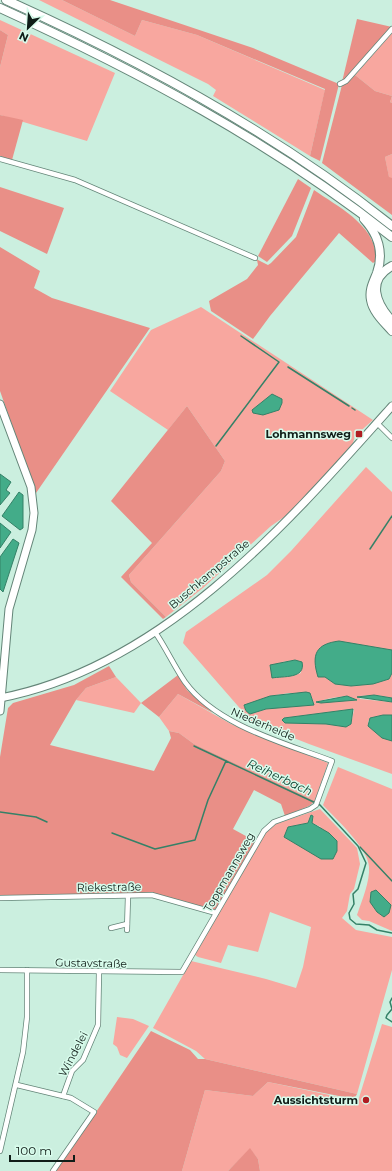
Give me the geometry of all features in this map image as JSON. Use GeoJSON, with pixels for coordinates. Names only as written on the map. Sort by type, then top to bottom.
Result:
{"type":"FeatureCollection","features":[{"type":"Feature","properties":{"kind":"highway"},"geometry":{"type":"LineString","coordinates":[[6,0],[116,52],[197,96],[312,168],[391,225]]}},
{"type":"Feature","properties":{"kind":"highway"},"geometry":{"type":"LineString","coordinates":[[0,8],[112,62],[219,120],[294,166],[353,206],[392,237]]}},
{"type":"Feature","properties":{"kind":"highway"},"geometry":{"type":"LineString","coordinates":[[353,206],[370,225],[379,244],[379,264],[372,283],[371,300],[377,313],[392,331]]}},
{"type":"Feature","properties":{"kind":"highway"},"geometry":{"type":"LineString","coordinates":[[392,266],[380,277],[376,295],[380,307],[392,321]]}},
{"type":"Feature","properties":{"kind":"main road"},"geometry":{"type":"LineString","coordinates":[[0,404],[30,487],[34,513],[32,530],[9,610],[0,711]]}},
{"type":"Feature","properties":{"kind":"main road","name":"Buschkampstraße"},"geometry":{"type":"LineString","coordinates":[[1,697],[43,686],[79,673],[116,655],[155,632],[186,609],[252,553],[293,514],[392,406]]}},
{"type":"Feature","properties":{"kind":"street"},"geometry":{"type":"LineString","coordinates":[[340,84],[346,81],[392,29]]}},
{"type":"Feature","properties":{"kind":"street"},"geometry":{"type":"LineString","coordinates":[[0,158],[75,180],[255,258]]}},
{"type":"Feature","properties":{"kind":"street"},"geometry":{"type":"LineString","coordinates":[[377,423],[392,438]]}},
{"type":"Feature","properties":{"kind":"street","name":"Niederheide"},"geometry":{"type":"LineString","coordinates":[[155,632],[185,682],[224,717],[248,729],[332,761]]}},
{"type":"Feature","properties":{"kind":"street","name":"Toppmannsweg"},"geometry":{"type":"LineString","coordinates":[[182,972],[264,831],[274,822],[310,809],[317,802],[332,761]]}},
{"type":"Feature","properties":{"kind":"street"},"geometry":{"type":"LineString","coordinates":[[127,930],[128,896]]}},
{"type":"Feature","properties":{"kind":"street","name":"Riekestraße"},"geometry":{"type":"LineString","coordinates":[[0,898],[154,896],[216,913]]}},
{"type":"Feature","properties":{"kind":"street"},"geometry":{"type":"LineString","coordinates":[[111,928],[128,924]]}},
{"type":"Feature","properties":{"kind":"street","name":"Gustavstraße"},"geometry":{"type":"LineString","coordinates":[[0,970],[182,972]]}},
{"type":"Feature","properties":{"kind":"street"},"geometry":{"type":"LineString","coordinates":[[0,1151],[17,1085],[25,1038],[27,970]]}},
{"type":"Feature","properties":{"kind":"street","name":"Windelei"},"geometry":{"type":"LineString","coordinates":[[63,1096],[70,1074],[83,1060],[98,1025],[99,972]]}},
{"type":"Feature","properties":{"kind":"street"},"geometry":{"type":"LineString","coordinates":[[17,1085],[63,1096],[76,1101],[94,1112],[53,1171]]}},
{"type":"Feature","properties":{"kind":"shaded area"},"geometry":{"type":"Polygon","coordinates":[[[39,0],[62,0],[135,36],[142,20],[197,35],[325,90],[310,156],[213,96],[216,90],[208,84],[39,0]]]}},
{"type":"Feature","properties":{"kind":"shaded area"},"geometry":{"type":"Polygon","coordinates":[[[62,0],[110,0],[253,48],[339,84],[320,161],[310,156],[325,89],[197,35],[142,20],[135,36],[62,0]]]}},
{"type":"Feature","properties":{"kind":"shaded area"},"geometry":{"type":"Polygon","coordinates":[[[357,19],[392,27],[342,82],[357,19]]]}},
{"type":"Feature","properties":{"kind":"shaded area"},"geometry":{"type":"Polygon","coordinates":[[[0,20],[115,73],[87,141],[0,115],[0,67],[8,35],[0,30],[0,20]]]}},
{"type":"Feature","properties":{"kind":"shaded area"},"geometry":{"type":"Polygon","coordinates":[[[0,30],[8,35],[0,67],[0,30]]]}},
{"type":"Feature","properties":{"kind":"shaded area"},"geometry":{"type":"Polygon","coordinates":[[[392,33],[392,96],[375,91],[355,75],[392,33]]]}},
{"type":"Feature","properties":{"kind":"shaded area"},"geometry":{"type":"Polygon","coordinates":[[[355,75],[375,91],[392,96],[390,102],[392,103],[392,154],[385,157],[389,177],[392,178],[392,215],[322,163],[342,85],[347,83],[355,75]]]}},
{"type":"Feature","properties":{"kind":"shaded area"},"geometry":{"type":"Polygon","coordinates":[[[0,115],[23,120],[12,160],[0,156],[0,115]]]}},
{"type":"Feature","properties":{"kind":"shaded area"},"geometry":{"type":"Polygon","coordinates":[[[392,154],[392,178],[389,178],[385,157],[392,154]]]}},
{"type":"Feature","properties":{"kind":"shaded area"},"geometry":{"type":"Polygon","coordinates":[[[298,179],[311,188],[292,236],[267,262],[258,256],[298,179]]]}},
{"type":"Feature","properties":{"kind":"shaded area"},"geometry":{"type":"Polygon","coordinates":[[[0,187],[64,208],[47,254],[0,231],[0,187]]]}},
{"type":"Feature","properties":{"kind":"shaded area"},"geometry":{"type":"Polygon","coordinates":[[[314,190],[345,211],[364,228],[371,238],[375,249],[376,261],[373,263],[339,233],[270,316],[253,339],[211,311],[209,301],[247,279],[258,265],[257,260],[254,258],[268,265],[296,237],[314,190]]]}},
{"type":"Feature","properties":{"kind":"shaded area"},"geometry":{"type":"Polygon","coordinates":[[[0,247],[40,271],[34,288],[52,298],[150,328],[36,493],[0,391],[0,247]]]}},
{"type":"Feature","properties":{"kind":"shaded area"},"geometry":{"type":"Polygon","coordinates":[[[201,307],[373,420],[355,436],[353,443],[345,454],[287,515],[271,526],[203,588],[166,617],[131,582],[129,575],[221,471],[225,461],[187,406],[168,430],[110,391],[151,330],[201,307]]]}},
{"type":"Feature","properties":{"kind":"shaded area"},"geometry":{"type":"Polygon","coordinates":[[[272,394],[282,399],[279,410],[263,415],[253,413],[252,410],[272,394]]]}},
{"type":"Feature","properties":{"kind":"shaded area"},"geometry":{"type":"Polygon","coordinates":[[[187,406],[225,461],[221,471],[129,575],[131,582],[166,617],[163,619],[121,577],[152,543],[111,501],[187,406]]]}},
{"type":"Feature","properties":{"kind":"shaded area"},"geometry":{"type":"Polygon","coordinates":[[[366,467],[392,492],[392,650],[369,647],[325,676],[335,684],[352,686],[373,684],[389,679],[392,673],[392,698],[377,695],[359,696],[360,699],[392,702],[392,715],[383,715],[370,718],[368,722],[372,729],[378,734],[392,741],[392,774],[251,721],[183,643],[186,632],[267,575],[291,551],[366,467]],[[295,660],[282,662],[273,678],[292,676],[301,673],[295,660]],[[289,693],[270,696],[250,714],[266,709],[314,704],[310,693],[289,693]],[[347,696],[316,702],[357,700],[347,696]],[[353,709],[284,718],[282,720],[286,723],[326,724],[346,727],[351,724],[354,710],[353,709]]]}},
{"type":"Feature","properties":{"kind":"shaded area"},"geometry":{"type":"Polygon","coordinates":[[[0,474],[11,482],[6,490],[10,493],[0,505],[0,474]]]}},
{"type":"Feature","properties":{"kind":"shaded area"},"geometry":{"type":"Polygon","coordinates":[[[19,492],[23,495],[23,528],[20,530],[2,516],[19,492]]]}},
{"type":"Feature","properties":{"kind":"shaded area"},"geometry":{"type":"Polygon","coordinates":[[[0,523],[11,532],[0,548],[0,523]]]}},
{"type":"Feature","properties":{"kind":"shaded area"},"geometry":{"type":"Polygon","coordinates":[[[13,539],[19,543],[3,592],[0,589],[0,557],[13,539]]]}},
{"type":"Feature","properties":{"kind":"shaded area"},"geometry":{"type":"Polygon","coordinates":[[[339,641],[392,650],[392,673],[389,679],[373,684],[351,686],[335,684],[325,677],[318,677],[315,662],[317,652],[320,648],[331,642],[339,641]]]}},
{"type":"Feature","properties":{"kind":"shaded area"},"geometry":{"type":"Polygon","coordinates":[[[295,660],[302,662],[301,671],[293,676],[272,678],[270,665],[295,660]]]}},
{"type":"Feature","properties":{"kind":"shaded area"},"geometry":{"type":"Polygon","coordinates":[[[109,666],[116,677],[86,688],[76,700],[50,745],[154,771],[171,738],[169,731],[179,733],[194,744],[315,801],[309,806],[285,816],[281,804],[254,790],[233,829],[255,841],[216,909],[213,910],[151,893],[0,896],[0,757],[8,708],[13,703],[74,685],[109,666]]]}},
{"type":"Feature","properties":{"kind":"shaded area"},"geometry":{"type":"Polygon","coordinates":[[[178,675],[187,690],[213,713],[178,694],[159,717],[141,703],[178,675]]]}},
{"type":"Feature","properties":{"kind":"shaded area"},"geometry":{"type":"Polygon","coordinates":[[[116,677],[141,703],[134,713],[76,700],[86,688],[116,677]]]}},
{"type":"Feature","properties":{"kind":"shaded area"},"geometry":{"type":"Polygon","coordinates":[[[306,692],[310,693],[314,705],[266,709],[250,714],[244,705],[270,696],[306,692]]]}},
{"type":"Feature","properties":{"kind":"shaded area"},"geometry":{"type":"Polygon","coordinates":[[[178,694],[231,724],[328,763],[315,801],[194,744],[179,733],[169,731],[159,717],[178,694]]]}},
{"type":"Feature","properties":{"kind":"shaded area"},"geometry":{"type":"Polygon","coordinates":[[[374,695],[392,698],[392,702],[357,697],[374,695]]]}},
{"type":"Feature","properties":{"kind":"shaded area"},"geometry":{"type":"Polygon","coordinates":[[[347,696],[357,700],[321,703],[316,702],[347,696]]]}},
{"type":"Feature","properties":{"kind":"shaded area"},"geometry":{"type":"Polygon","coordinates":[[[353,709],[351,724],[346,727],[326,724],[285,723],[282,720],[284,718],[353,709]]]}},
{"type":"Feature","properties":{"kind":"shaded area"},"geometry":{"type":"Polygon","coordinates":[[[383,715],[392,715],[392,741],[382,738],[368,726],[370,718],[383,715]]]}},
{"type":"Feature","properties":{"kind":"shaded area"},"geometry":{"type":"Polygon","coordinates":[[[338,767],[392,789],[392,931],[369,921],[362,920],[357,915],[368,879],[368,860],[358,843],[323,805],[338,767]]]}},
{"type":"Feature","properties":{"kind":"shaded area"},"geometry":{"type":"Polygon","coordinates":[[[320,809],[357,848],[360,864],[354,889],[350,894],[347,911],[342,918],[356,930],[392,937],[392,970],[357,1094],[205,1059],[196,1051],[153,1028],[191,961],[266,979],[296,988],[303,967],[311,927],[270,912],[258,952],[228,945],[221,963],[195,955],[266,832],[276,824],[320,809]],[[311,815],[308,823],[288,827],[321,827],[312,823],[313,816],[311,815]]]}},
{"type":"Feature","properties":{"kind":"shaded area"},"geometry":{"type":"Polygon","coordinates":[[[311,815],[313,816],[312,823],[329,833],[337,841],[337,851],[333,859],[321,859],[284,837],[288,827],[308,823],[311,815]]]}},
{"type":"Feature","properties":{"kind":"shaded area"},"geometry":{"type":"Polygon","coordinates":[[[376,890],[391,905],[389,913],[384,917],[377,912],[370,902],[371,892],[376,890]]]}},
{"type":"Feature","properties":{"kind":"shaded area"},"geometry":{"type":"Polygon","coordinates":[[[117,1017],[133,1019],[149,1026],[127,1058],[120,1055],[117,1047],[113,1044],[117,1017]]]}},
{"type":"Feature","properties":{"kind":"shaded area"},"geometry":{"type":"Polygon","coordinates":[[[382,1024],[392,1027],[392,1171],[260,1171],[258,1159],[250,1149],[228,1171],[182,1171],[205,1090],[253,1096],[268,1082],[358,1101],[382,1024]]]}},
{"type":"Feature","properties":{"kind":"shaded area"},"geometry":{"type":"Polygon","coordinates":[[[151,1031],[190,1050],[198,1059],[205,1059],[357,1094],[354,1099],[268,1082],[253,1096],[205,1090],[182,1171],[56,1171],[151,1031]]]}},
{"type":"Feature","properties":{"kind":"shaded area"},"geometry":{"type":"Polygon","coordinates":[[[250,1148],[258,1159],[260,1171],[228,1171],[250,1148]]]}},
{"type":"Feature","properties":{"kind":"waterway"},"geometry":{"type":"LineString","coordinates":[[216,446],[279,362],[241,336]]}},
{"type":"Feature","properties":{"kind":"waterway"},"geometry":{"type":"LineString","coordinates":[[288,367],[349,406]]}},
{"type":"Feature","properties":{"kind":"waterway"},"geometry":{"type":"LineString","coordinates":[[370,549],[392,516]]}},
{"type":"Feature","properties":{"kind":"waterway"},"geometry":{"type":"LineString","coordinates":[[194,746],[226,761]]}},
{"type":"Feature","properties":{"kind":"waterway","name":"Reiherbach"},"geometry":{"type":"LineString","coordinates":[[112,833],[155,849],[195,840],[208,800],[226,761],[320,805],[358,846],[366,863],[358,889],[353,894],[354,904],[349,913],[350,919],[356,924],[369,925],[377,930],[392,933]]}},
{"type":"Feature","properties":{"kind":"waterway","name":"Reiherbach"},"geometry":{"type":"LineString","coordinates":[[0,812],[36,817],[47,822]]}},
{"type":"Feature","properties":{"kind":"waterway"},"geometry":{"type":"LineString","coordinates":[[360,847],[392,881]]}},
{"type":"Feature","properties":{"kind":"waterway","name":"Reiherbach"},"geometry":{"type":"LineString","coordinates":[[392,998],[390,1002],[392,1009],[386,1018],[392,1022]]}},
{"type":"Feature","properties":{"kind":"place","name":"Lohmannsweg"},"geometry":{"type":"Point","coordinates":[359,434]}},
{"type":"Feature","properties":{"kind":"place","name":"Aussichtsturm"},"geometry":{"type":"Point","coordinates":[366,1100]}}]}
